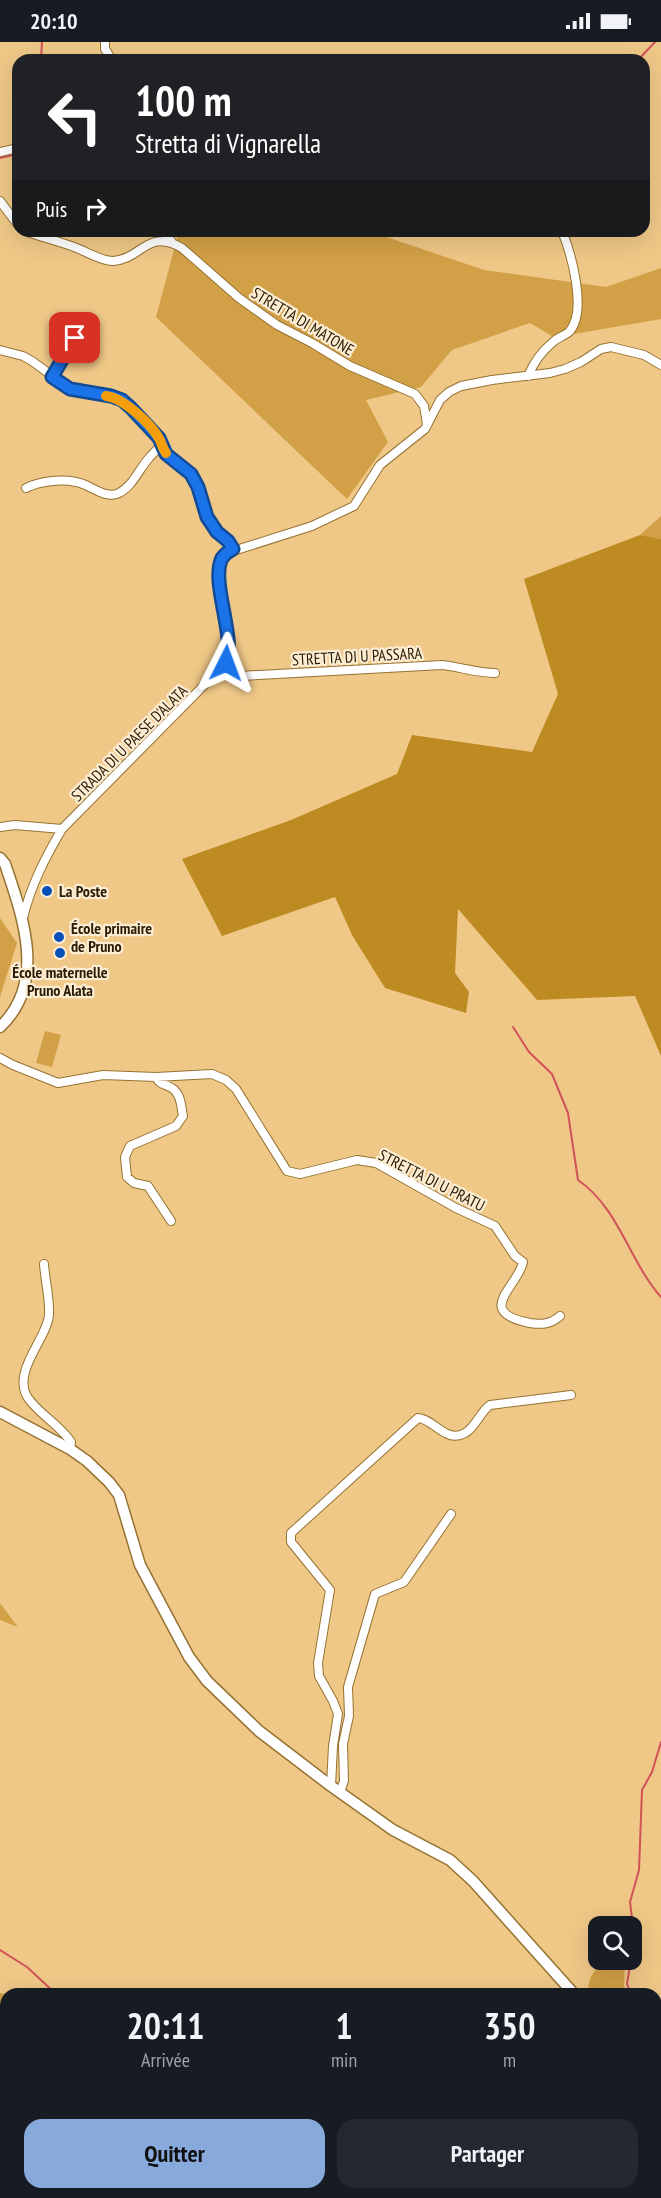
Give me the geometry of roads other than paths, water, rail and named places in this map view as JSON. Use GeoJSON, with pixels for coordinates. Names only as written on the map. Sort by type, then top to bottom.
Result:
{"type":"FeatureCollection","features":[{"type":"Feature","properties":{"kind":"street"},"geometry":{"type":"LineString","coordinates":[[0,201],[12,217]]}},
{"type":"Feature","properties":{"kind":"street"},"geometry":{"type":"LineString","coordinates":[[43,237],[105,260],[114,261],[162,240],[172,242]]}},
{"type":"Feature","properties":{"kind":"street","name":"STRETTA DI MATONE"},"geometry":{"type":"LineString","coordinates":[[167,237],[239,298],[277,325],[350,366],[415,394],[424,406],[427,424]]}},
{"type":"Feature","properties":{"kind":"street"},"geometry":{"type":"LineString","coordinates":[[528,376],[543,352],[553,342],[569,332],[577,311],[577,288],[572,261],[564,237]]}},
{"type":"Feature","properties":{"kind":"street"},"geometry":{"type":"LineString","coordinates":[[52,377],[75,338]]}},
{"type":"Feature","properties":{"kind":"street"},"geometry":{"type":"LineString","coordinates":[[221,671],[229,656],[221,597],[220,565],[222,558],[233,549],[280,537],[347,510],[359,499],[380,465],[412,441],[427,424],[441,399],[449,392],[461,386],[565,369],[601,349],[611,347],[644,355],[661,365]]}},
{"type":"Feature","properties":{"kind":"street"},"geometry":{"type":"LineString","coordinates":[[0,350],[23,356],[70,389],[122,400],[159,438],[166,454],[191,474],[198,487],[207,517],[233,549]]}},
{"type":"Feature","properties":{"kind":"street"},"geometry":{"type":"LineString","coordinates":[[26,488],[34,484],[68,480],[79,482],[106,495],[113,495],[121,492],[162,445]]}},
{"type":"Feature","properties":{"kind":"street","name":"STRETTA DI U PASSARA"},"geometry":{"type":"LineString","coordinates":[[221,671],[228,675],[240,676],[442,665],[476,672],[495,673]]}},
{"type":"Feature","properties":{"kind":"street","name":"STRADA DI U PAESE D'ALATA"},"geometry":{"type":"LineString","coordinates":[[22,922],[28,897],[62,828],[221,671]]}},
{"type":"Feature","properties":{"kind":"street"},"geometry":{"type":"LineString","coordinates":[[0,827],[15,825],[62,828]]}},
{"type":"Feature","properties":{"kind":"street"},"geometry":{"type":"LineString","coordinates":[[0,858],[5,864],[14,890],[27,955],[26,983],[13,1013],[0,1027]]}},
{"type":"Feature","properties":{"kind":"street","name":"STRETTA DI U PRATU"},"geometry":{"type":"LineString","coordinates":[[0,1058],[58,1083],[103,1075],[156,1077],[212,1074],[226,1080],[236,1089],[287,1171],[294,1174],[357,1160],[376,1163],[456,1208],[495,1226],[515,1257],[522,1262],[521,1270],[505,1291],[502,1305],[505,1312],[512,1318],[536,1324],[554,1322],[560,1316]]}},
{"type":"Feature","properties":{"kind":"street"},"geometry":{"type":"LineString","coordinates":[[156,1077],[159,1083],[174,1089],[180,1098],[183,1116],[176,1126],[129,1146],[125,1157],[127,1177],[134,1183],[148,1186],[171,1221]]}},
{"type":"Feature","properties":{"kind":"street"},"geometry":{"type":"LineString","coordinates":[[44,1264],[49,1315],[45,1328],[30,1356],[24,1384],[28,1398],[65,1433],[71,1442],[70,1449]]}},
{"type":"Feature","properties":{"kind":"street"},"geometry":{"type":"LineString","coordinates":[[335,1789],[333,1746],[338,1714],[319,1676],[318,1664],[330,1590],[291,1542],[291,1533],[418,1418],[425,1419],[443,1433],[456,1436],[472,1427],[482,1411],[490,1405],[572,1395]]}},
{"type":"Feature","properties":{"kind":"street"},"geometry":{"type":"LineString","coordinates":[[0,1412],[70,1449],[110,1482],[119,1495],[140,1564],[185,1650],[207,1681],[260,1731],[335,1789],[393,1830],[450,1860],[473,1881],[568,1988]]}},
{"type":"Feature","properties":{"kind":"street"},"geometry":{"type":"LineString","coordinates":[[335,1789],[344,1781],[343,1744],[349,1716],[348,1687],[375,1594],[404,1582],[451,1514]]}},
{"type":"Feature","properties":{"kind":"waterway"},"geometry":{"type":"LineString","coordinates":[[41,54],[42,42]]}},
{"type":"Feature","properties":{"kind":"waterway"},"geometry":{"type":"LineString","coordinates":[[644,54],[655,42]]}},
{"type":"Feature","properties":{"kind":"waterway"},"geometry":{"type":"LineString","coordinates":[[0,158],[12,155]]}},
{"type":"Feature","properties":{"kind":"waterway"},"geometry":{"type":"LineString","coordinates":[[513,1027],[529,1052],[552,1074],[568,1113],[578,1180],[604,1205],[640,1267],[661,1297]]}},
{"type":"Feature","properties":{"kind":"waterway"},"geometry":{"type":"LineString","coordinates":[[632,1916],[630,1902],[639,1870],[642,1790],[652,1772],[661,1742]]}},
{"type":"Feature","properties":{"kind":"waterway"},"geometry":{"type":"LineString","coordinates":[[0,1950],[27,1967],[50,1988]]}},
{"type":"Feature","properties":{"kind":"waterway"},"geometry":{"type":"LineString","coordinates":[[629,1970],[629,1988]]}},
{"type":"Feature","properties":{"kind":"place","name":"La Poste"},"geometry":{"type":"Point","coordinates":[47,891]}},
{"type":"Feature","properties":{"kind":"place","name":"École primaire de Pruno"},"geometry":{"type":"Point","coordinates":[59,937]}},
{"type":"Feature","properties":{"kind":"place","name":"École maternelle Pruno Alata"},"geometry":{"type":"Point","coordinates":[60,953]}}]}
